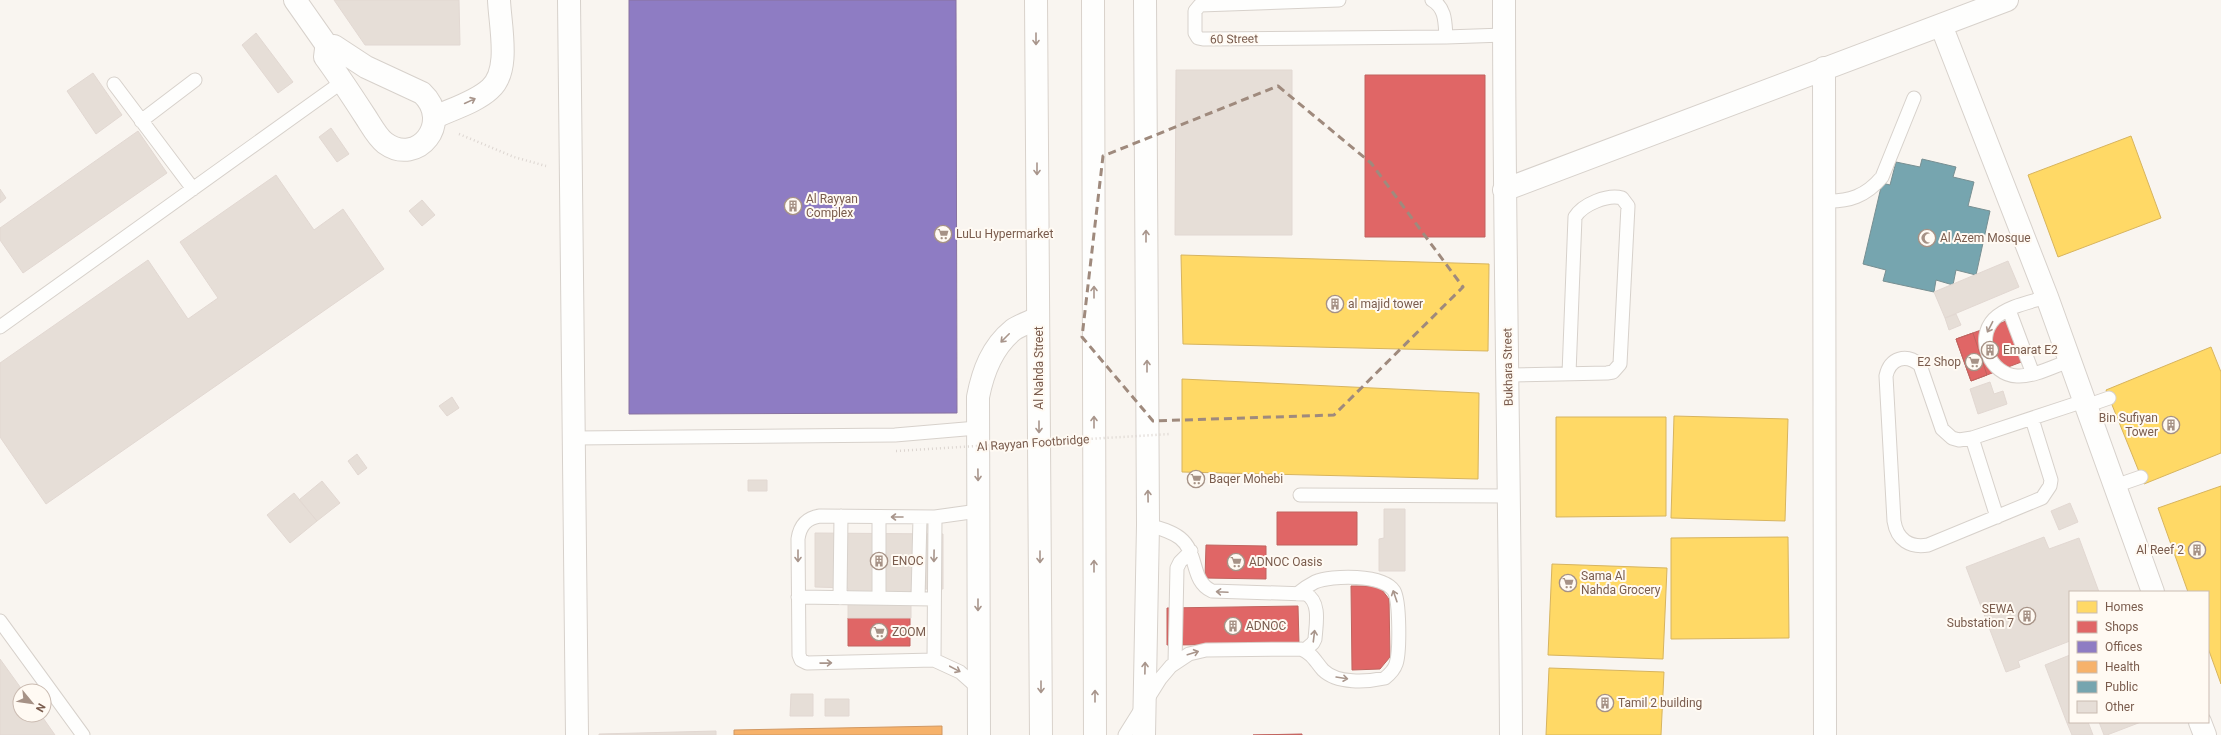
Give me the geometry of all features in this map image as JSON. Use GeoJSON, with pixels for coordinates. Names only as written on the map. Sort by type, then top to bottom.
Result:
{"type":"FeatureCollection","features":[{"type":"Feature","properties":{"kind":"street"},"geometry":{"type":"LineString","coordinates":[[295,0],[328,47]]}},
{"type":"Feature","properties":{"kind":"street"},"geometry":{"type":"LineString","coordinates":[[433,115],[481,96],[498,80],[502,70],[499,0]]}},
{"type":"Feature","properties":{"kind":"street"},"geometry":{"type":"LineString","coordinates":[[569,0],[570,171],[575,438],[577,735]]}},
{"type":"Feature","properties":{"kind":"street","name":"Al Nahda Street"},"geometry":{"type":"LineString","coordinates":[[1036,0],[1041,735]]}},
{"type":"Feature","properties":{"kind":"street"},"geometry":{"type":"LineString","coordinates":[[1093,0],[1095,735]]}},
{"type":"Feature","properties":{"kind":"street"},"geometry":{"type":"LineString","coordinates":[[1144,735],[1148,525],[1145,0]]}},
{"type":"Feature","properties":{"kind":"street","name":"Bukhara Street"},"geometry":{"type":"LineString","coordinates":[[1504,0],[1504,190],[1510,496],[1511,735]]}},
{"type":"Feature","properties":{"kind":"street"},"geometry":{"type":"LineString","coordinates":[[1504,190],[2006,0]]}},
{"type":"Feature","properties":{"kind":"street"},"geometry":{"type":"LineString","coordinates":[[1941,25],[2048,297],[2153,591]]}},
{"type":"Feature","properties":{"kind":"street"},"geometry":{"type":"LineString","coordinates":[[328,47],[336,47],[366,67],[422,93],[433,115],[431,134],[418,146],[400,149],[391,147],[378,135],[325,57],[325,51],[328,47]]}},
{"type":"Feature","properties":{"kind":"street"},"geometry":{"type":"LineString","coordinates":[[1824,68],[1825,735]]}},
{"type":"Feature","properties":{"kind":"street"},"geometry":{"type":"LineString","coordinates":[[979,735],[978,397],[982,377],[989,360],[1000,343],[1014,329],[1038,318]]}},
{"type":"Feature","properties":{"kind":"street"},"geometry":{"type":"LineString","coordinates":[[2200,723],[2205,735]]}},
{"type":"Feature","properties":{"kind":"lane","name":"60 Street"},"geometry":{"type":"LineString","coordinates":[[1339,0],[1200,5],[1195,11],[1195,34],[1198,38],[1203,40],[1504,35]]}},
{"type":"Feature","properties":{"kind":"lane"},"geometry":{"type":"LineString","coordinates":[[1432,0],[1441,7],[1446,37]]}},
{"type":"Feature","properties":{"kind":"lane"},"geometry":{"type":"LineString","coordinates":[[141,121],[195,80]]}},
{"type":"Feature","properties":{"kind":"lane"},"geometry":{"type":"LineString","coordinates":[[0,327],[342,82]]}},
{"type":"Feature","properties":{"kind":"lane"},"geometry":{"type":"LineString","coordinates":[[114,84],[193,189]]}},
{"type":"Feature","properties":{"kind":"lane"},"geometry":{"type":"LineString","coordinates":[[1825,201],[1838,201],[1856,197],[1873,187],[1882,177],[1914,98]]}},
{"type":"Feature","properties":{"kind":"lane"},"geometry":{"type":"LineString","coordinates":[[1508,375],[1568,374],[1613,372],[1620,364],[1628,206],[1622,198],[1613,198],[1588,205],[1583,207],[1575,216],[1568,374]]}},
{"type":"Feature","properties":{"kind":"lane"},"geometry":{"type":"LineString","coordinates":[[2048,297],[2009,310],[1994,320],[1989,328],[1985,343],[1986,351],[1994,365],[2007,374],[2016,376],[2033,374],[2070,361]]}},
{"type":"Feature","properties":{"kind":"lane"},"geometry":{"type":"LineString","coordinates":[[2009,310],[2033,374]]}},
{"type":"Feature","properties":{"kind":"lane"},"geometry":{"type":"LineString","coordinates":[[2032,418],[2049,473],[2050,486],[2042,498],[1928,545],[1912,546],[1899,536],[1894,521],[1886,376],[1888,368],[1893,362],[1907,358],[1914,360],[1920,365],[1942,428],[1952,438],[1959,440],[1972,438],[2032,418],[2109,398]]}},
{"type":"Feature","properties":{"kind":"lane"},"geometry":{"type":"LineString","coordinates":[[575,438],[895,435],[977,428]]}},
{"type":"Feature","properties":{"kind":"lane"},"geometry":{"type":"LineString","coordinates":[[1972,438],[1996,517]]}},
{"type":"Feature","properties":{"kind":"lane"},"geometry":{"type":"LineString","coordinates":[[2115,486],[2141,477]]}},
{"type":"Feature","properties":{"kind":"lane"},"geometry":{"type":"LineString","coordinates":[[1300,495],[1510,496]]}},
{"type":"Feature","properties":{"kind":"lane"},"geometry":{"type":"LineString","coordinates":[[978,511],[934,517],[820,516],[811,518],[803,524],[798,539],[799,655],[801,660],[807,663],[934,660],[960,672],[978,688]]}},
{"type":"Feature","properties":{"kind":"lane"},"geometry":{"type":"LineString","coordinates":[[840,598],[842,516]]}},
{"type":"Feature","properties":{"kind":"lane"},"geometry":{"type":"LineString","coordinates":[[879,517],[879,598]]}},
{"type":"Feature","properties":{"kind":"lane"},"geometry":{"type":"LineString","coordinates":[[918,599],[920,517]]}},
{"type":"Feature","properties":{"kind":"lane"},"geometry":{"type":"LineString","coordinates":[[934,517],[934,660]]}},
{"type":"Feature","properties":{"kind":"lane"},"geometry":{"type":"LineString","coordinates":[[1125,735],[1160,679],[1175,663],[1189,654],[1206,650],[1301,649],[1310,646],[1315,639],[1315,605],[1310,596],[1297,594],[1212,591],[1206,589],[1198,579],[1191,551],[1180,538],[1148,525]]}},
{"type":"Feature","properties":{"kind":"lane"},"geometry":{"type":"LineString","coordinates":[[1175,663],[1177,568],[1180,562],[1191,551]]}},
{"type":"Feature","properties":{"kind":"lane"},"geometry":{"type":"LineString","coordinates":[[1297,594],[1315,582],[1329,579],[1369,579],[1386,584],[1394,591],[1397,600],[1398,653],[1396,664],[1385,678],[1344,679],[1333,677],[1324,671],[1311,653],[1301,649]]}},
{"type":"Feature","properties":{"kind":"lane"},"geometry":{"type":"LineString","coordinates":[[798,597],[933,599]]}},
{"type":"Feature","properties":{"kind":"lane"},"geometry":{"type":"LineString","coordinates":[[0,622],[83,735]]}},
{"type":"Feature","properties":{"kind":"path"},"geometry":{"type":"LineString","coordinates":[[433,115],[514,157],[537,165],[570,171]]}},
{"type":"Feature","properties":{"kind":"path","name":"Al Rayyan Footbridge"},"geometry":{"type":"LineString","coordinates":[[896,451],[1170,434]]}},
{"type":"Feature","properties":{"kind":"highlighted area"},"geometry":{"type":"Polygon","coordinates":[[[1278,86],[1371,163],[1463,287],[1334,415],[1153,421],[1082,337],[1103,156],[1278,86]]]}},
{"type":"Feature","properties":{"kind":"building: Homes"},"geometry":{"type":"Polygon","coordinates":[[[2131,136],[2161,218],[2058,257],[2028,175],[2131,136]]]}},
{"type":"Feature","properties":{"kind":"building: Homes","name":"al majid tower"},"geometry":{"type":"Polygon","coordinates":[[[1181,255],[1489,264],[1488,351],[1183,344],[1181,255]]]}},
{"type":"Feature","properties":{"kind":"building: Homes","name":"Bin Sufiyan Tower"},"geometry":{"type":"Polygon","coordinates":[[[2211,347],[2221,372],[2221,453],[2144,484],[2106,390],[2211,347]]]}},
{"type":"Feature","properties":{"kind":"building: Homes"},"geometry":{"type":"Polygon","coordinates":[[[1182,379],[1479,393],[1478,479],[1182,472],[1182,379]]]}},
{"type":"Feature","properties":{"kind":"building: Homes"},"geometry":{"type":"Polygon","coordinates":[[[1674,416],[1788,419],[1785,521],[1671,518],[1674,416]]]}},
{"type":"Feature","properties":{"kind":"building: Homes"},"geometry":{"type":"Polygon","coordinates":[[[1556,417],[1666,417],[1666,516],[1556,517],[1556,417]]]}},
{"type":"Feature","properties":{"kind":"building: Homes","name":"Al Reef 2"},"geometry":{"type":"Polygon","coordinates":[[[2221,486],[2221,684],[2209,651],[2209,591],[2188,591],[2158,508],[2221,486]]]}},
{"type":"Feature","properties":{"kind":"building: Homes"},"geometry":{"type":"Polygon","coordinates":[[[1788,537],[1789,638],[1671,639],[1671,538],[1788,537]]]}},
{"type":"Feature","properties":{"kind":"building: Homes"},"geometry":{"type":"Polygon","coordinates":[[[1552,564],[1667,568],[1663,659],[1548,655],[1552,564]]]}},
{"type":"Feature","properties":{"kind":"building: Homes","name":"Tamil 2 building"},"geometry":{"type":"Polygon","coordinates":[[[1549,668],[1664,672],[1661,735],[1546,735],[1549,668]]]}},
{"type":"Feature","properties":{"kind":"building: Shops"},"geometry":{"type":"Polygon","coordinates":[[[1365,75],[1485,75],[1485,237],[1365,237],[1365,75]]]}},
{"type":"Feature","properties":{"kind":"building: Shops","name":"Emarat E2"},"geometry":{"type":"Polygon","coordinates":[[[2009,320],[2024,361],[1971,381],[1956,339],[2009,320]]]}},
{"type":"Feature","properties":{"kind":"building: Shops","name":"E2 Shop"},"geometry":{"type":"Polygon","coordinates":[[[1973,333],[1987,375],[1971,381],[1956,339],[1973,333]]]}},
{"type":"Feature","properties":{"kind":"building: Shops"},"geometry":{"type":"Polygon","coordinates":[[[1277,512],[1357,512],[1357,545],[1277,545],[1277,512]]]}},
{"type":"Feature","properties":{"kind":"building: Shops","name":"ADNOC Oasis"},"geometry":{"type":"Polygon","coordinates":[[[1206,545],[1266,546],[1266,579],[1205,578],[1206,545]]]}},
{"type":"Feature","properties":{"kind":"building: Shops"},"geometry":{"type":"Polygon","coordinates":[[[1351,586],[1379,586],[1389,599],[1390,657],[1380,669],[1352,670],[1351,586]]]}},
{"type":"Feature","properties":{"kind":"building: Shops","name":"ADNOC"},"geometry":{"type":"Polygon","coordinates":[[[1298,606],[1299,644],[1167,645],[1167,608],[1298,606]]]}},
{"type":"Feature","properties":{"kind":"building: Shops","name":"ZOOM"},"geometry":{"type":"Polygon","coordinates":[[[848,618],[910,618],[910,646],[848,646],[848,618]]]}},
{"type":"Feature","properties":{"kind":"building: Shops"},"geometry":{"type":"Polygon","coordinates":[[[1302,734],[1302,735],[1253,735],[1302,734]]]}},
{"type":"Feature","properties":{"kind":"building: Offices","name":"Al Rayyan Complex"},"geometry":{"type":"Polygon","coordinates":[[[629,0],[956,0],[957,413],[629,414],[629,0]]]}},
{"type":"Feature","properties":{"kind":"building: Health"},"geometry":{"type":"Polygon","coordinates":[[[942,726],[942,735],[734,735],[734,730],[942,726]]]}},
{"type":"Feature","properties":{"kind":"building: Public","name":"Al Azem Mosque"},"geometry":{"type":"Polygon","coordinates":[[[1922,159],[1956,167],[1953,177],[1974,182],[1968,206],[1990,211],[1976,275],[1956,270],[1953,285],[1936,280],[1934,292],[1883,281],[1886,270],[1863,264],[1882,183],[1890,185],[1896,162],[1920,167],[1922,159]]]}},
{"type":"Feature","properties":{"kind":"building: Other"},"geometry":{"type":"Polygon","coordinates":[[[334,0],[459,0],[460,45],[365,45],[334,0]]]}},
{"type":"Feature","properties":{"kind":"building: Other"},"geometry":{"type":"Polygon","coordinates":[[[256,33],[293,82],[278,93],[242,45],[256,33]]]}},
{"type":"Feature","properties":{"kind":"building: Other"},"geometry":{"type":"Polygon","coordinates":[[[1176,70],[1292,70],[1292,235],[1175,235],[1176,70]]]}},
{"type":"Feature","properties":{"kind":"building: Other"},"geometry":{"type":"Polygon","coordinates":[[[93,73],[122,115],[96,134],[67,91],[93,73]]]}},
{"type":"Feature","properties":{"kind":"building: Other"},"geometry":{"type":"Polygon","coordinates":[[[331,128],[349,154],[337,162],[319,137],[331,128]]]}},
{"type":"Feature","properties":{"kind":"building: Other"},"geometry":{"type":"Polygon","coordinates":[[[138,131],[167,173],[23,273],[0,240],[0,228],[138,131]]]}},
{"type":"Feature","properties":{"kind":"building: Other"},"geometry":{"type":"Polygon","coordinates":[[[276,175],[314,230],[343,209],[384,269],[46,504],[0,437],[0,363],[148,260],[188,319],[218,298],[180,242],[276,175]]]}},
{"type":"Feature","properties":{"kind":"building: Other"},"geometry":{"type":"Polygon","coordinates":[[[0,189],[6,198],[0,203],[0,189]]]}},
{"type":"Feature","properties":{"kind":"building: Other"},"geometry":{"type":"Polygon","coordinates":[[[422,200],[435,215],[422,226],[409,211],[422,200]]]}},
{"type":"Feature","properties":{"kind":"building: Other"},"geometry":{"type":"Polygon","coordinates":[[[2008,261],[2019,287],[1945,318],[1934,292],[2008,261]]]}},
{"type":"Feature","properties":{"kind":"building: Other"},"geometry":{"type":"Polygon","coordinates":[[[1956,314],[1961,325],[1949,330],[1945,318],[1956,314]]]}},
{"type":"Feature","properties":{"kind":"building: Other"},"geometry":{"type":"Polygon","coordinates":[[[1990,382],[1994,394],[2003,391],[2007,404],[1978,414],[1970,389],[1990,382]]]}},
{"type":"Feature","properties":{"kind":"building: Other"},"geometry":{"type":"Polygon","coordinates":[[[452,397],[459,408],[447,416],[439,406],[452,397]]]}},
{"type":"Feature","properties":{"kind":"building: Other"},"geometry":{"type":"Polygon","coordinates":[[[357,454],[367,468],[358,475],[348,461],[357,454]]]}},
{"type":"Feature","properties":{"kind":"building: Other"},"geometry":{"type":"Polygon","coordinates":[[[748,480],[767,480],[767,491],[748,491],[748,480]]]}},
{"type":"Feature","properties":{"kind":"building: Other"},"geometry":{"type":"Polygon","coordinates":[[[322,481],[340,503],[317,521],[299,500],[322,481]]]}},
{"type":"Feature","properties":{"kind":"building: Other"},"geometry":{"type":"Polygon","coordinates":[[[294,493],[317,521],[290,543],[267,515],[294,493]]]}},
{"type":"Feature","properties":{"kind":"building: Other"},"geometry":{"type":"Polygon","coordinates":[[[2070,503],[2078,522],[2059,530],[2051,511],[2070,503]]]}},
{"type":"Feature","properties":{"kind":"building: Other"},"geometry":{"type":"Polygon","coordinates":[[[1384,509],[1405,509],[1405,571],[1379,571],[1379,539],[1384,538],[1384,509]]]}},
{"type":"Feature","properties":{"kind":"building: Other","name":"ENOC"},"geometry":{"type":"Polygon","coordinates":[[[815,533],[943,534],[943,589],[911,589],[911,618],[848,618],[848,588],[815,587],[815,533]]]}},
{"type":"Feature","properties":{"kind":"building: Other","name":"SEWA Substation 7"},"geometry":{"type":"Polygon","coordinates":[[[2044,537],[2049,549],[2079,538],[2099,591],[2069,591],[2069,641],[2018,661],[2020,667],[2006,672],[1966,567],[2044,537]]]}},
{"type":"Feature","properties":{"kind":"building: Other"},"geometry":{"type":"Polygon","coordinates":[[[2069,655],[2069,722],[2067,723],[2045,665],[2069,655]]]}},
{"type":"Feature","properties":{"kind":"building: Other"},"geometry":{"type":"Polygon","coordinates":[[[0,659],[17,683],[12,683],[12,723],[47,723],[55,735],[0,735],[0,659]]]}},
{"type":"Feature","properties":{"kind":"building: Other"},"geometry":{"type":"Polygon","coordinates":[[[791,694],[813,694],[813,716],[790,716],[791,694]]]}},
{"type":"Feature","properties":{"kind":"building: Other"},"geometry":{"type":"Polygon","coordinates":[[[825,699],[849,699],[849,716],[825,716],[825,699]]]}},
{"type":"Feature","properties":{"kind":"building: Other"},"geometry":{"type":"Polygon","coordinates":[[[2067,723],[2088,723],[2093,735],[2072,735],[2067,723]]]}},
{"type":"Feature","properties":{"kind":"building: Other"},"geometry":{"type":"Polygon","coordinates":[[[2099,723],[2138,723],[2107,735],[2104,735],[2099,723]]]}},
{"type":"Feature","properties":{"kind":"building: Other"},"geometry":{"type":"Polygon","coordinates":[[[716,731],[716,735],[599,735],[599,734],[716,731]]]}},
{"type":"Feature","properties":{"kind":"place","name":"Al Rayyan Complex"},"geometry":{"type":"Point","coordinates":[793,206]}},
{"type":"Feature","properties":{"kind":"place","name":"LuLu Hypermarket"},"geometry":{"type":"Point","coordinates":[943,234]}},
{"type":"Feature","properties":{"kind":"place","name":"Al Azem Mosque"},"geometry":{"type":"Point","coordinates":[1927,238]}},
{"type":"Feature","properties":{"kind":"place","name":"al majid tower"},"geometry":{"type":"Point","coordinates":[1335,304]}},
{"type":"Feature","properties":{"kind":"place","name":"Emarat E2"},"geometry":{"type":"Point","coordinates":[1990,350]}},
{"type":"Feature","properties":{"kind":"place","name":"E2 Shop"},"geometry":{"type":"Point","coordinates":[1974,362]}},
{"type":"Feature","properties":{"kind":"place","name":"Bin Sufiyan Tower"},"geometry":{"type":"Point","coordinates":[2171,425]}},
{"type":"Feature","properties":{"kind":"place","name":"Baqer Mohebi"},"geometry":{"type":"Point","coordinates":[1196,479]}},
{"type":"Feature","properties":{"kind":"place","name":"Al Reef 2"},"geometry":{"type":"Point","coordinates":[2197,550]}},
{"type":"Feature","properties":{"kind":"place","name":"ENOC"},"geometry":{"type":"Point","coordinates":[879,561]}},
{"type":"Feature","properties":{"kind":"place","name":"ADNOC Oasis"},"geometry":{"type":"Point","coordinates":[1236,562]}},
{"type":"Feature","properties":{"kind":"place","name":"Sama Al Nahda Grocery"},"geometry":{"type":"Point","coordinates":[1568,583]}},
{"type":"Feature","properties":{"kind":"place","name":"SEWA Substation 7"},"geometry":{"type":"Point","coordinates":[2027,616]}},
{"type":"Feature","properties":{"kind":"place","name":"ADNOC"},"geometry":{"type":"Point","coordinates":[1233,626]}},
{"type":"Feature","properties":{"kind":"place","name":"ZOOM"},"geometry":{"type":"Point","coordinates":[879,632]}},
{"type":"Feature","properties":{"kind":"place","name":"Tamil 2 building"},"geometry":{"type":"Point","coordinates":[1605,703]}}]}
